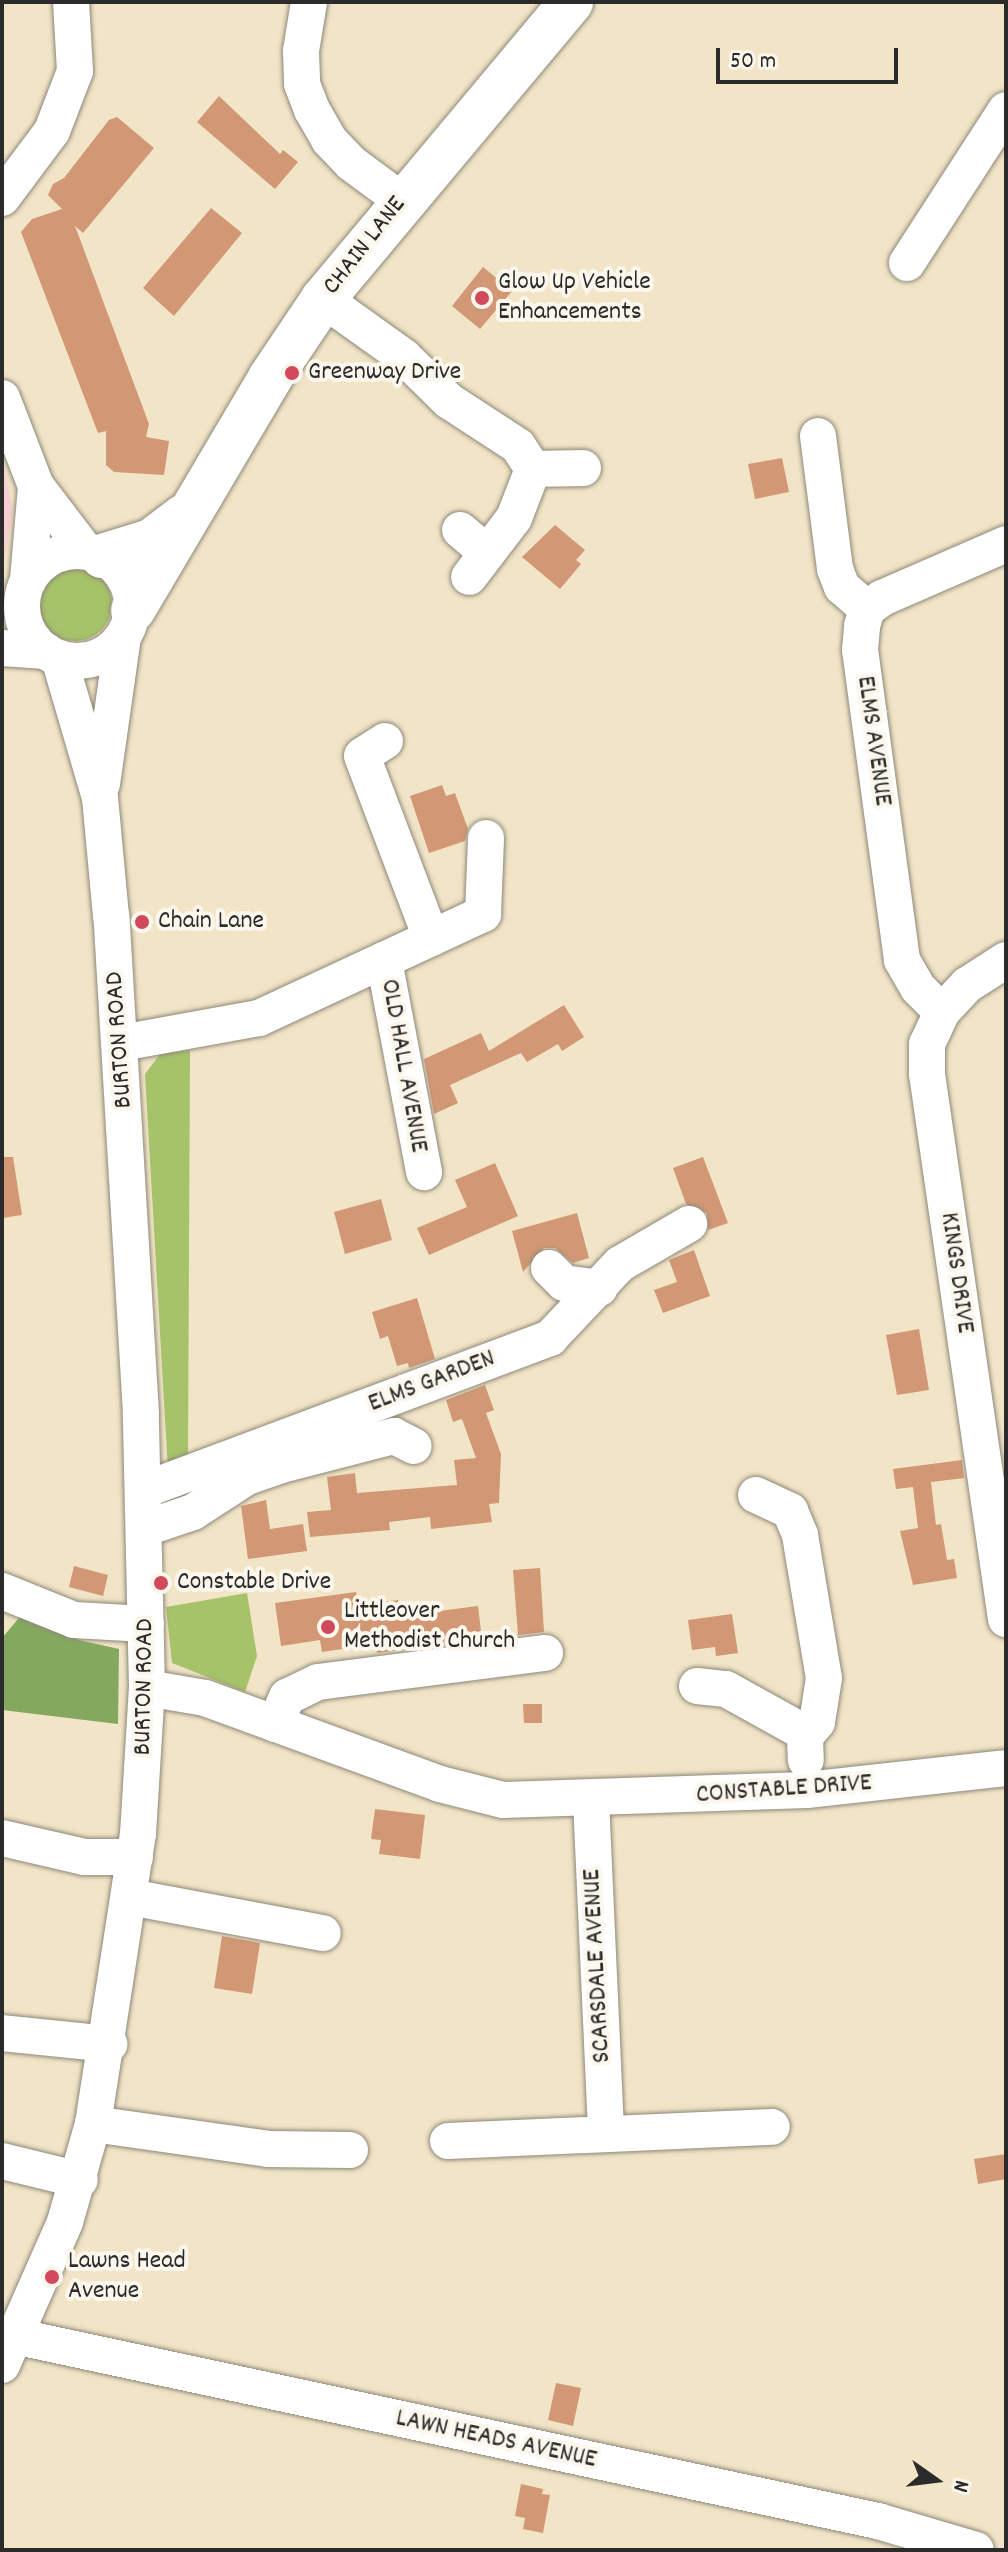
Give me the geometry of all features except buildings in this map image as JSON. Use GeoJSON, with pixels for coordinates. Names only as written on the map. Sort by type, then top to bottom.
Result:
{"type":"FeatureCollection","features":[{"type":"Feature","properties":{"kind":"main road","name":"CHAIN LANE"},"geometry":{"type":"LineString","coordinates":[[128,624],[189,512],[323,299],[401,200],[571,2]]}},
{"type":"Feature","properties":{"kind":"main road","name":"CHAIN LANE"},"geometry":{"type":"LineString","coordinates":[[93,553],[151,541],[189,512]]}},
{"type":"Feature","properties":{"kind":"street"},"geometry":{"type":"LineString","coordinates":[[2,198],[52,131],[75,71],[71,2]]}},
{"type":"Feature","properties":{"kind":"street"},"geometry":{"type":"LineString","coordinates":[[309,2],[301,51],[302,84],[312,110],[329,140],[351,163],[401,200]]}},
{"type":"Feature","properties":{"kind":"street"},"geometry":{"type":"LineString","coordinates":[[907,263],[1006,110]]}},
{"type":"Feature","properties":{"kind":"street"},"geometry":{"type":"LineString","coordinates":[[323,299],[404,357],[449,401],[518,446],[533,469]]}},
{"type":"Feature","properties":{"kind":"street"},"geometry":{"type":"LineString","coordinates":[[2,398],[36,486],[93,553],[126,578],[128,624],[91,660],[2,648]]}},
{"type":"Feature","properties":{"kind":"street"},"geometry":{"type":"LineString","coordinates":[[818,436],[835,569],[842,587],[867,609],[1006,544]]}},
{"type":"Feature","properties":{"kind":"street"},"geometry":{"type":"LineString","coordinates":[[533,469],[583,468]]}},
{"type":"Feature","properties":{"kind":"street"},"geometry":{"type":"LineString","coordinates":[[472,553],[514,518],[533,469]]}},
{"type":"Feature","properties":{"kind":"street"},"geometry":{"type":"LineString","coordinates":[[36,486],[17,597],[24,622],[52,655]]}},
{"type":"Feature","properties":{"kind":"street"},"geometry":{"type":"LineString","coordinates":[[17,597],[42,562],[62,552],[93,553]]}},
{"type":"Feature","properties":{"kind":"street","name":"ELMS AVENUE"},"geometry":{"type":"LineString","coordinates":[[867,609],[860,650],[902,960],[918,988],[942,1012]]}},
{"type":"Feature","properties":{"kind":"street","name":"BURTON ROAD"},"geometry":{"type":"LineString","coordinates":[[100,798],[128,624]]}},
{"type":"Feature","properties":{"kind":"street","name":"BURTON ROAD"},"geometry":{"type":"LineString","coordinates":[[7,2346],[80,2180],[93,2124],[109,2044],[135,1857],[147,1688],[146,1528],[121,1043],[100,798],[52,655]]}},
{"type":"Feature","properties":{"kind":"street"},"geometry":{"type":"LineString","coordinates":[[385,741],[362,756],[431,938]]}},
{"type":"Feature","properties":{"kind":"street","name":"OLD HALL AVENUE"},"geometry":{"type":"LineString","coordinates":[[121,1043],[259,1018],[483,914],[486,838]]}},
{"type":"Feature","properties":{"kind":"street","name":"OLD HALL AVENUE"},"geometry":{"type":"LineString","coordinates":[[384,960],[424,1172]]}},
{"type":"Feature","properties":{"kind":"street","name":"KINGS DRIVE"},"geometry":{"type":"LineString","coordinates":[[1006,960],[967,985],[942,1012],[927,1044],[927,1074],[1006,1619]]}},
{"type":"Feature","properties":{"kind":"street","name":"ELMS GARDEN"},"geometry":{"type":"LineString","coordinates":[[144,1490],[550,1338],[634,1253],[689,1224]]}},
{"type":"Feature","properties":{"kind":"street"},"geometry":{"type":"LineString","coordinates":[[549,1268],[564,1283],[600,1288]]}},
{"type":"Feature","properties":{"kind":"street"},"geometry":{"type":"LineString","coordinates":[[146,1528],[193,1512],[247,1477],[281,1465],[394,1436],[414,1446]]}},
{"type":"Feature","properties":{"kind":"street"},"geometry":{"type":"LineString","coordinates":[[756,1495],[790,1511],[800,1535],[824,1678],[817,1722],[805,1737],[807,1790]]}},
{"type":"Feature","properties":{"kind":"street"},"geometry":{"type":"LineString","coordinates":[[2,1591],[74,1620],[146,1624]]}},
{"type":"Feature","properties":{"kind":"street"},"geometry":{"type":"LineString","coordinates":[[275,1724],[287,1697],[318,1682],[545,1653]]}},
{"type":"Feature","properties":{"kind":"street"},"geometry":{"type":"LineString","coordinates":[[690,1686],[726,1689],[805,1737]]}},
{"type":"Feature","properties":{"kind":"street","name":"CONSTABLE DRIVE"},"geometry":{"type":"LineString","coordinates":[[147,1688],[205,1698],[468,1793],[503,1800],[591,1800],[807,1790],[1006,1768]]}},
{"type":"Feature","properties":{"kind":"street","name":"SCARSDALE AVENUE"},"geometry":{"type":"LineString","coordinates":[[591,1800],[606,2132]]}},
{"type":"Feature","properties":{"kind":"street"},"geometry":{"type":"LineString","coordinates":[[2,1838],[84,1857],[135,1857]]}},
{"type":"Feature","properties":{"kind":"street"},"geometry":{"type":"LineString","coordinates":[[130,1897],[323,1933]]}},
{"type":"Feature","properties":{"kind":"street"},"geometry":{"type":"LineString","coordinates":[[2,2033],[109,2044]]}},
{"type":"Feature","properties":{"kind":"street"},"geometry":{"type":"LineString","coordinates":[[93,2124],[268,2149],[350,2150]]}},
{"type":"Feature","properties":{"kind":"street"},"geometry":{"type":"LineString","coordinates":[[448,2141],[772,2127]]}},
{"type":"Feature","properties":{"kind":"street"},"geometry":{"type":"LineString","coordinates":[[2,2161],[80,2180]]}},
{"type":"Feature","properties":{"kind":"street","name":"LAWN HEADS AVENUE"},"geometry":{"type":"LineString","coordinates":[[7,2346],[878,2521],[976,2550]]}},
{"type":"Feature","properties":{"kind":"shaded area"},"geometry":{"type":"Polygon","coordinates":[[[2,459],[13,512],[2,570],[2,459]]]}},
{"type":"Feature","properties":{"kind":"green space"},"geometry":{"type":"Polygon","coordinates":[[[75,567],[96,573],[106,583],[112,604],[106,625],[96,635],[75,641],[54,635],[44,625],[38,604],[44,583],[54,573],[75,567]]]}},
{"type":"Feature","properties":{"kind":"green space"},"geometry":{"type":"Polygon","coordinates":[[[190,1050],[188,1457],[168,1470],[145,1074],[160,1054],[190,1050]]]}},
{"type":"Feature","properties":{"kind":"green space"},"geometry":{"type":"Polygon","coordinates":[[[247,1593],[257,1656],[245,1692],[172,1663],[166,1607],[247,1593]]]}},
{"type":"Feature","properties":{"kind":"green space"},"geometry":{"type":"Polygon","coordinates":[[[24,1612],[79,1640],[119,1649],[118,1724],[2,1710],[2,1638],[24,1612]]]}},
{"type":"Feature","properties":{"kind":"place","name":"Glow Up Vehicle Enhancements"},"geometry":{"type":"Point","coordinates":[482,298]}},
{"type":"Feature","properties":{"kind":"place","name":"Greenway Drive"},"geometry":{"type":"Point","coordinates":[292,373]}},
{"type":"Feature","properties":{"kind":"place","name":"Chain Lane"},"geometry":{"type":"Point","coordinates":[142,922]}},
{"type":"Feature","properties":{"kind":"place","name":"Constable Drive"},"geometry":{"type":"Point","coordinates":[161,1583]}},
{"type":"Feature","properties":{"kind":"place","name":"Littleover Methodist Church"},"geometry":{"type":"Point","coordinates":[328,1627]}},
{"type":"Feature","properties":{"kind":"place","name":"Lawns Head Avenue"},"geometry":{"type":"Point","coordinates":[52,2277]}}]}
